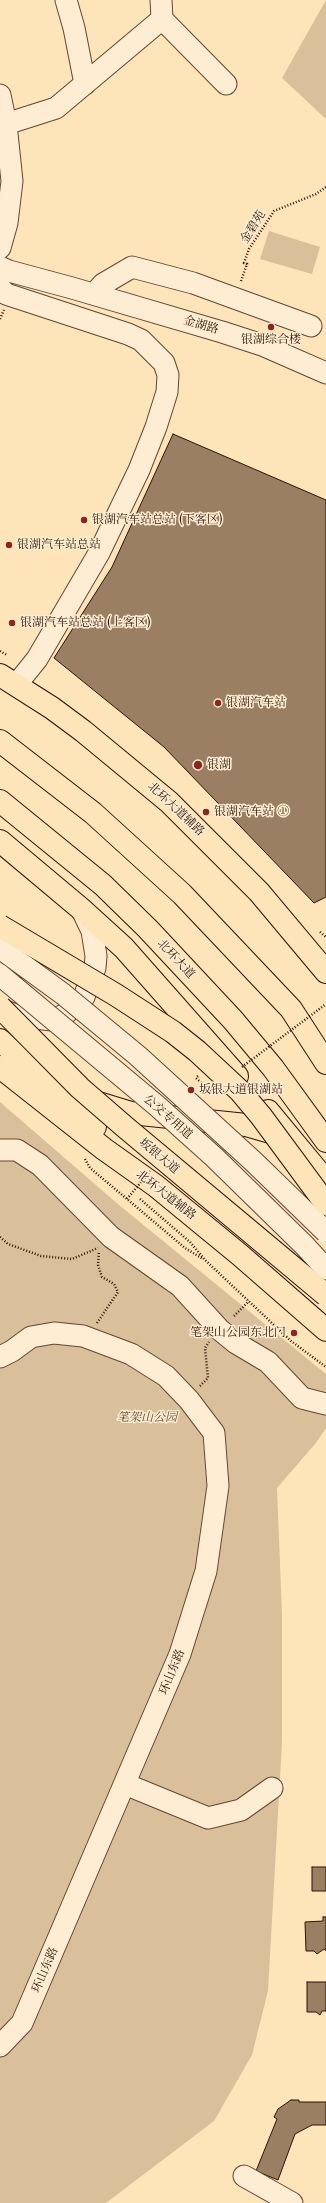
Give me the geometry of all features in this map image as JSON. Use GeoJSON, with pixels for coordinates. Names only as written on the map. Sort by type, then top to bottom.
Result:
{"type":"FeatureCollection","features":[{"type":"Feature","properties":{"kind":"main road","name":"北环大道辅路"},"geometry":{"type":"LineString","coordinates":[[8,680],[94,739],[169,802],[259,892],[326,972]]}},
{"type":"Feature","properties":{"kind":"main road"},"geometry":{"type":"LineString","coordinates":[[0,742],[93,813],[144,858],[182,894],[291,1009],[326,1040]]}},
{"type":"Feature","properties":{"kind":"main road","name":"北环大道"},"geometry":{"type":"LineString","coordinates":[[0,801],[103,884],[148,929],[233,1020],[258,1050],[326,1141]]}},
{"type":"Feature","properties":{"kind":"main road"},"geometry":{"type":"LineString","coordinates":[[0,841],[80,908],[124,948],[292,1138],[326,1181]]}},
{"type":"Feature","properties":{"kind":"main road"},"geometry":{"type":"LineString","coordinates":[[0,926],[122,998],[197,1051],[240,1091],[261,1116],[326,1204]]}},
{"type":"Feature","properties":{"kind":"main road","name":"坂银大道"},"geometry":{"type":"LineString","coordinates":[[0,1008],[80,1088],[326,1295]]}},
{"type":"Feature","properties":{"kind":"main road"},"geometry":{"type":"LineString","coordinates":[[291,1009],[326,1063]]}},
{"type":"Feature","properties":{"kind":"main road"},"geometry":{"type":"LineString","coordinates":[[0,1040],[156,1186]]}},
{"type":"Feature","properties":{"kind":"main road","name":"北环大道辅路"},"geometry":{"type":"LineString","coordinates":[[0,1067],[104,1150],[156,1186],[240,1254],[326,1330]]}},
{"type":"Feature","properties":{"kind":"main road"},"geometry":{"type":"LineString","coordinates":[[39,1075],[95,1102],[131,1113],[246,1125],[292,1138]]}},
{"type":"Feature","properties":{"kind":"street"},"geometry":{"type":"LineString","coordinates":[[66,0],[74,28],[85,84]]}},
{"type":"Feature","properties":{"kind":"street"},"geometry":{"type":"LineString","coordinates":[[6,124],[56,108],[85,84],[162,10],[226,84]]}},
{"type":"Feature","properties":{"kind":"street"},"geometry":{"type":"LineString","coordinates":[[0,95],[6,124],[10,161],[11,199],[0,248]]}},
{"type":"Feature","properties":{"kind":"street"},"geometry":{"type":"LineString","coordinates":[[0,208],[10,161]]}},
{"type":"Feature","properties":{"kind":"street","name":"金湖路"},"geometry":{"type":"LineString","coordinates":[[0,267],[9,271],[94,294],[229,334],[262,345],[326,373]]}},
{"type":"Feature","properties":{"kind":"street"},"geometry":{"type":"LineString","coordinates":[[94,294],[103,284],[132,267],[193,283],[311,326]]}},
{"type":"Feature","properties":{"kind":"street","name":"金湖路"},"geometry":{"type":"LineString","coordinates":[[0,279],[72,288]]}},
{"type":"Feature","properties":{"kind":"street"},"geometry":{"type":"LineString","coordinates":[[0,288],[6,294],[128,334],[141,340],[164,363],[168,375],[167,392],[156,427],[139,470],[99,553],[37,659],[8,680]]}},
{"type":"Feature","properties":{"kind":"street"},"geometry":{"type":"LineString","coordinates":[[0,1008],[18,1016],[52,1020],[64,1016],[84,997],[95,968],[96,956],[92,931],[88,919],[80,908]]}},
{"type":"Feature","properties":{"kind":"street","name":"公交专用道"},"geometry":{"type":"LineString","coordinates":[[0,948],[63,994],[138,1056],[254,1162],[326,1232]]}},
{"type":"Feature","properties":{"kind":"street","name":"公交专用道"},"geometry":{"type":"LineString","coordinates":[[0,975],[150,1100],[214,1157],[261,1202],[326,1270]]}},
{"type":"Feature","properties":{"kind":"street"},"geometry":{"type":"LineString","coordinates":[[0,1150],[17,1150],[40,1165],[111,1237],[180,1286],[227,1323],[236,1343],[268,1362],[302,1398],[326,1404]]}},
{"type":"Feature","properties":{"kind":"street","name":"环山东路"},"geometry":{"type":"LineString","coordinates":[[0,1340],[54,1333],[83,1336],[131,1354],[166,1376],[189,1400],[214,1433],[218,1486],[206,1571],[180,1654],[22,2023],[0,2046]]}},
{"type":"Feature","properties":{"kind":"street"},"geometry":{"type":"LineString","coordinates":[[0,1357],[12,1351],[31,1336]]}},
{"type":"Feature","properties":{"kind":"street"},"geometry":{"type":"LineString","coordinates":[[125,1784],[208,1818],[241,1810],[272,1788]]}},
{"type":"Feature","properties":{"kind":"street"},"geometry":{"type":"LineString","coordinates":[[244,2176],[292,2203]]}},
{"type":"Feature","properties":{"kind":"path","name":"金碧苑"},"geometry":{"type":"LineString","coordinates":[[244,263],[249,249],[274,211],[316,194],[326,186]]}},
{"type":"Feature","properties":{"kind":"path"},"geometry":{"type":"LineString","coordinates":[[0,319],[4,310]]}},
{"type":"Feature","properties":{"kind":"path"},"geometry":{"type":"LineString","coordinates":[[0,651],[7,655]]}},
{"type":"Feature","properties":{"kind":"path"},"geometry":{"type":"LineString","coordinates":[[320,932],[326,937]]}},
{"type":"Feature","properties":{"kind":"path"},"geometry":{"type":"LineString","coordinates":[[241,1068],[326,1004]]}},
{"type":"Feature","properties":{"kind":"path"},"geometry":{"type":"LineString","coordinates":[[83,1155],[90,1168],[185,1248],[205,1260],[291,1341],[326,1368]]}},
{"type":"Feature","properties":{"kind":"path"},"geometry":{"type":"LineString","coordinates":[[0,1237],[8,1244],[41,1256],[72,1259],[95,1250],[102,1245],[98,1254],[98,1265],[102,1277],[114,1284],[118,1292],[105,1313],[83,1336]]}},
{"type":"Feature","properties":{"kind":"path"},"geometry":{"type":"LineString","coordinates":[[189,1400],[208,1378],[205,1348],[249,1301]]}},
{"type":"Feature","properties":{"kind":"green space"},"geometry":{"type":"Polygon","coordinates":[[[326,0],[326,119],[282,78],[326,0]]]}},
{"type":"Feature","properties":{"kind":"green space"},"geometry":{"type":"Polygon","coordinates":[[[269,231],[320,247],[312,274],[260,259],[269,231]]]}},
{"type":"Feature","properties":{"kind":"green space","name":"笔架山公园"},"geometry":{"type":"Polygon","coordinates":[[[0,1102],[119,1205],[326,1374],[326,1428],[315,1444],[277,1488],[282,1615],[282,1742],[268,1991],[252,2055],[214,2121],[106,2203],[0,2203],[0,1102]]]}},
{"type":"Feature","properties":{"kind":"building","name":"银湖汽车站"},"geometry":{"type":"Polygon","coordinates":[[[173,434],[326,500],[326,897],[314,903],[164,747],[54,658],[112,567],[173,434]]]}},
{"type":"Feature","properties":{"kind":"building"},"geometry":{"type":"Polygon","coordinates":[[[312,1867],[326,1867],[326,1891],[312,1891],[312,1867]]]}},
{"type":"Feature","properties":{"kind":"building"},"geometry":{"type":"Polygon","coordinates":[[[323,1917],[326,1917],[326,1951],[324,1949],[317,1954],[314,1951],[306,1951],[305,1922],[323,1921],[323,1917]]]}},
{"type":"Feature","properties":{"kind":"building"},"geometry":{"type":"Polygon","coordinates":[[[307,1982],[326,1982],[326,2011],[322,2011],[320,2015],[316,2012],[307,2012],[307,1982]]]}},
{"type":"Feature","properties":{"kind":"building"},"geometry":{"type":"Polygon","coordinates":[[[291,2100],[299,2100],[299,2102],[326,2102],[326,2125],[312,2125],[295,2134],[278,2180],[256,2171],[277,2119],[274,2117],[278,2109],[291,2100]]]}},
{"type":"Feature","properties":{"kind":"place","name":"银湖综合楼"},"geometry":{"type":"Point","coordinates":[271,327]}},
{"type":"Feature","properties":{"kind":"place","name":"银湖汽车站总站 (下客区)"},"geometry":{"type":"Point","coordinates":[84,520]}},
{"type":"Feature","properties":{"kind":"place","name":"银湖汽车站总站"},"geometry":{"type":"Point","coordinates":[9,545]}},
{"type":"Feature","properties":{"kind":"place","name":"银湖汽车站总站 (上客区)"},"geometry":{"type":"Point","coordinates":[12,623]}},
{"type":"Feature","properties":{"kind":"place","name":"银湖汽车站"},"geometry":{"type":"Point","coordinates":[218,703]}},
{"type":"Feature","properties":{"kind":"place","name":"银湖"},"geometry":{"type":"Point","coordinates":[198,765]}},
{"type":"Feature","properties":{"kind":"place","name":"银湖汽车站 ①"},"geometry":{"type":"Point","coordinates":[206,812]}},
{"type":"Feature","properties":{"kind":"place","name":"坂银大道银湖站"},"geometry":{"type":"Point","coordinates":[191,1090]}},
{"type":"Feature","properties":{"kind":"place","name":"笔架山公园东北门"},"geometry":{"type":"Point","coordinates":[294,1333]}}]}
